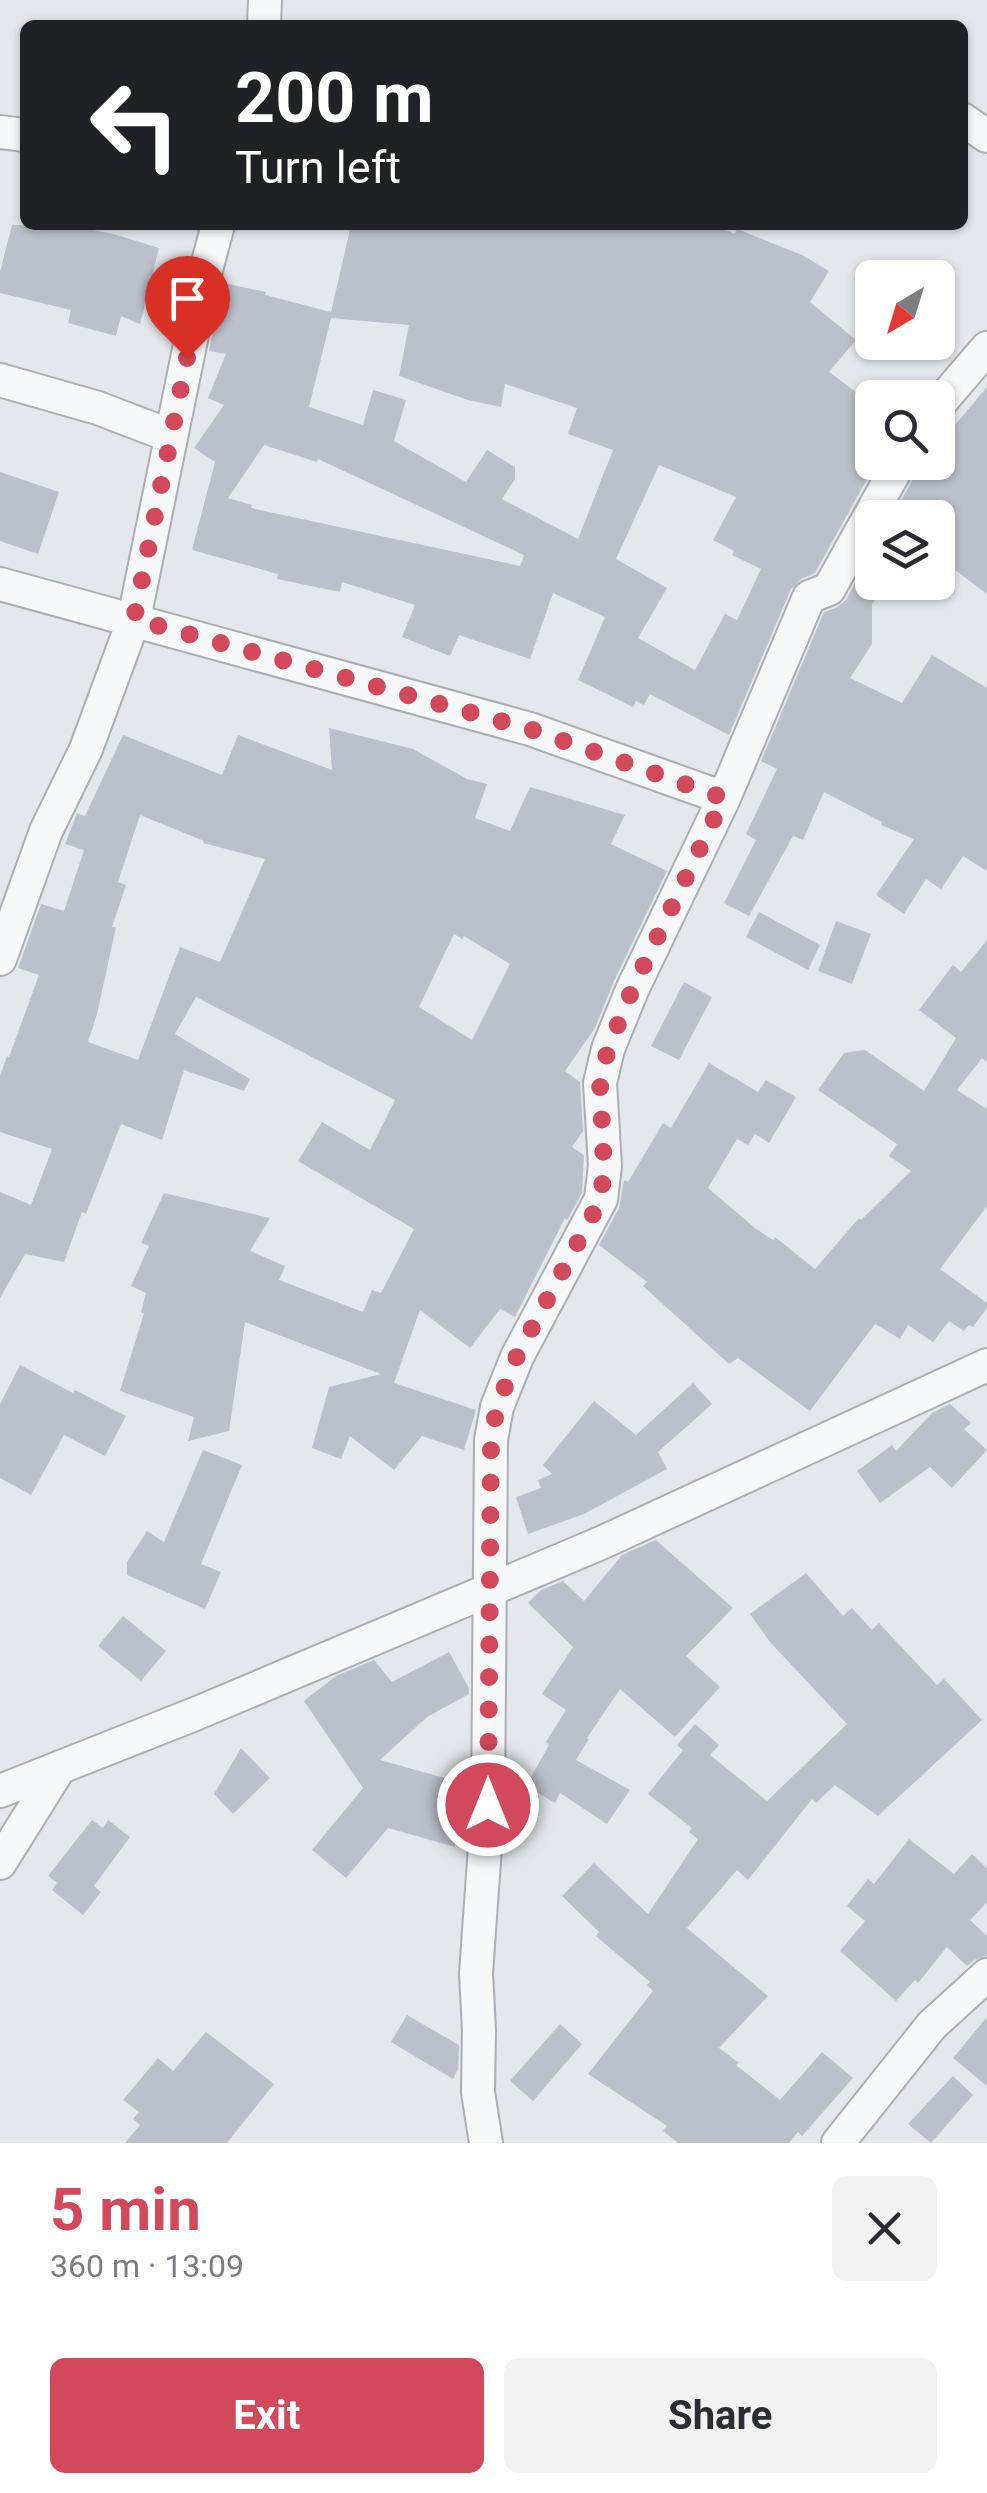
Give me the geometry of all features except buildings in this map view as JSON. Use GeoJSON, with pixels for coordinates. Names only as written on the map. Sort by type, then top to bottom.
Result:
{"type":"FeatureCollection","features":[{"type":"Feature","properties":{"kind":"street"},"geometry":{"type":"LineString","coordinates":[[0,959],[46,831],[86,749],[134,619],[217,230]]}},
{"type":"Feature","properties":{"kind":"street"},"geometry":{"type":"LineString","coordinates":[[955,385],[987,348]]}},
{"type":"Feature","properties":{"kind":"street"},"geometry":{"type":"LineString","coordinates":[[0,380],[98,408],[172,436]]}},
{"type":"Feature","properties":{"kind":"street"},"geometry":{"type":"LineString","coordinates":[[486,2143],[478,2092],[476,1973],[488,1805],[491,1440],[497,1407],[517,1356],[601,1199],[604,1166],[600,1082],[608,1049],[632,990],[724,798],[809,597],[830,588],[890,480]]}},
{"type":"Feature","properties":{"kind":"street"},"geometry":{"type":"LineString","coordinates":[[0,584],[530,729],[724,798]]}},
{"type":"Feature","properties":{"kind":"street"},"geometry":{"type":"LineString","coordinates":[[0,1791],[195,1714],[602,1543],[987,1365]]}},
{"type":"Feature","properties":{"kind":"street"},"geometry":{"type":"LineString","coordinates":[[0,1863],[60,1768]]}},
{"type":"Feature","properties":{"kind":"street"},"geometry":{"type":"LineString","coordinates":[[838,2143],[932,2025],[987,1976]]}},
{"type":"Feature","properties":{"kind":"route"},"geometry":{"type":"LineString","coordinates":[[187,358],[134,619],[530,729],[724,798],[608,1049],[600,1082],[604,1166],[601,1199],[517,1356],[497,1407],[491,1440],[488,1805]]}}]}
